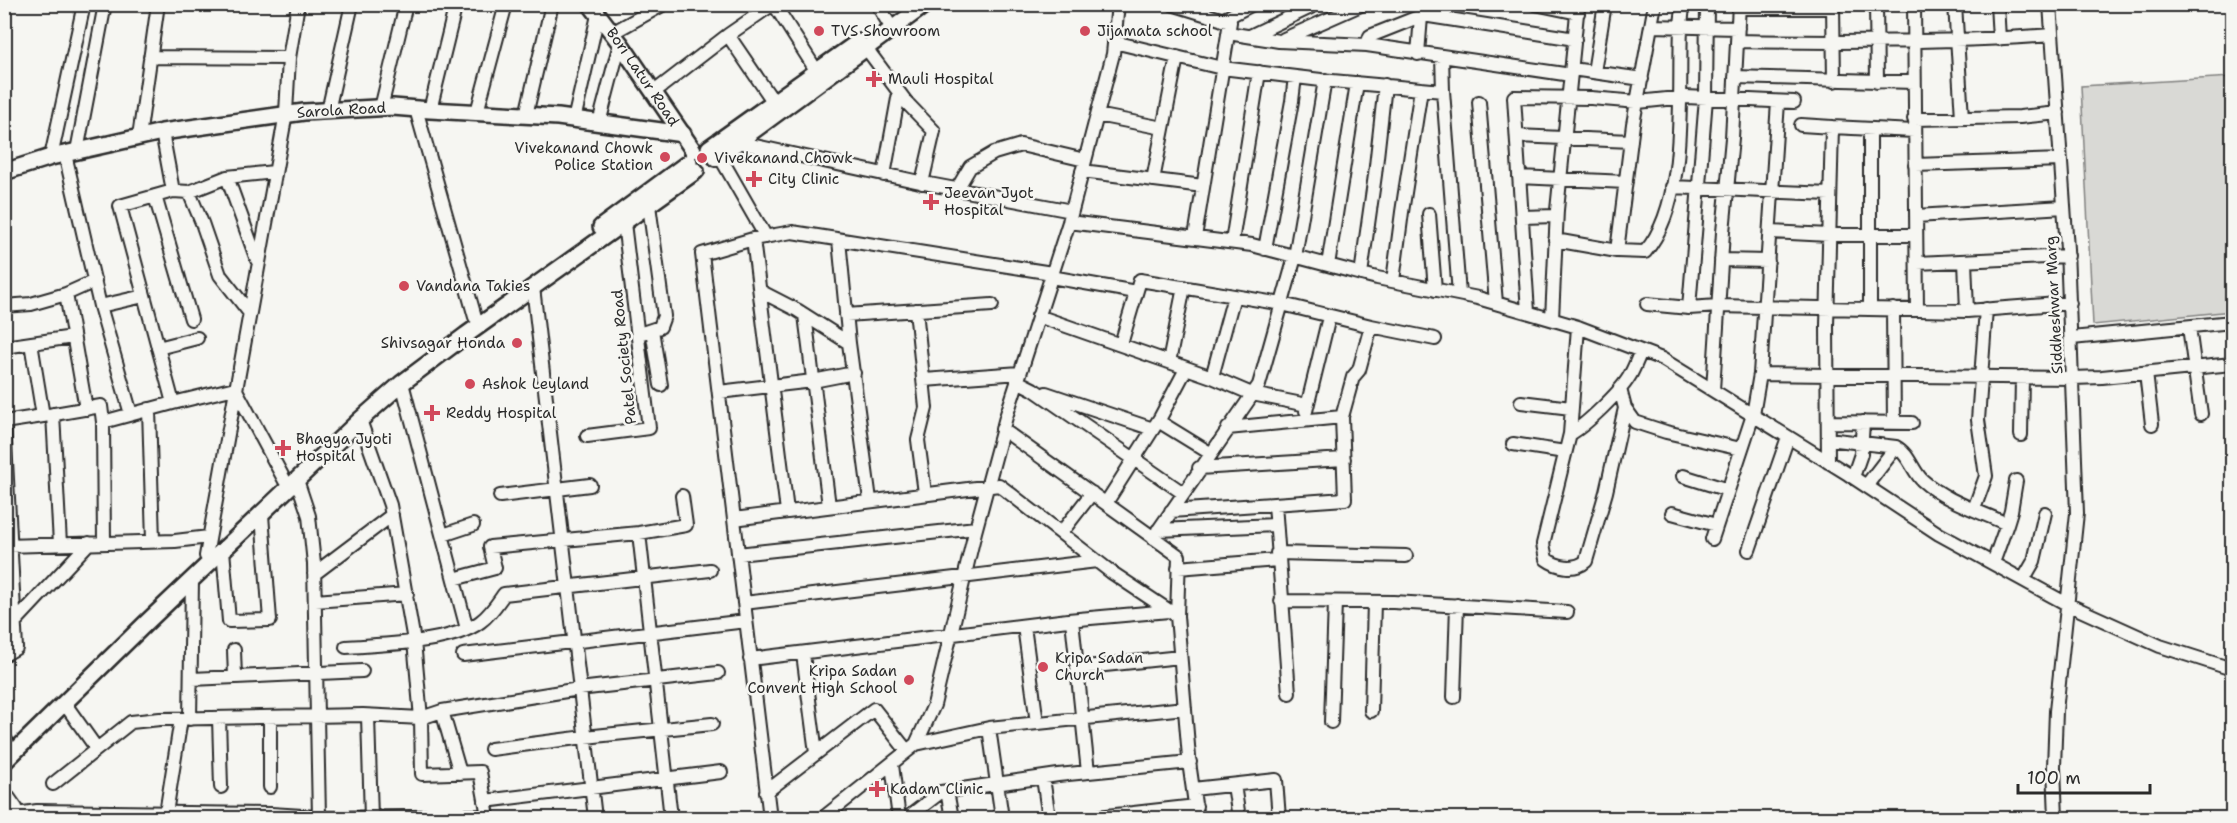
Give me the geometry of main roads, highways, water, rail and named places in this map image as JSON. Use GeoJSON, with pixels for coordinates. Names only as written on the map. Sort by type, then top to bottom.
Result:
{"type":"FeatureCollection","features":[{"type":"Feature","properties":{"kind":"main road"},"geometry":{"type":"LineString","coordinates":[[693,161],[703,173],[710,171],[715,165],[715,154],[773,101],[912,4]]}},
{"type":"Feature","properties":{"kind":"main road"},"geometry":{"type":"LineString","coordinates":[[715,154],[737,142],[926,4]]}},
{"type":"Feature","properties":{"kind":"main road","name":"Bori Latur Road"},"geometry":{"type":"LineString","coordinates":[[594,10],[684,134],[693,161]]}},
{"type":"Feature","properties":{"kind":"main road","name":"Sarola Road"},"geometry":{"type":"LineString","coordinates":[[4,172],[64,154],[162,132],[286,113],[381,108],[423,109],[526,115],[684,134]]}},
{"type":"Feature","properties":{"kind":"main road"},"geometry":{"type":"LineString","coordinates":[[6,745],[206,556],[402,383],[649,206],[693,161],[704,146],[715,154]]}},
{"type":"Feature","properties":{"kind":"main road"},"geometry":{"type":"LineString","coordinates":[[4,762],[262,515],[291,481],[378,393],[475,317],[693,161]]}},
{"type":"Feature","properties":{"kind":"place","name":"TVS Showroom"},"geometry":{"type":"Point","coordinates":[819,31]}},
{"type":"Feature","properties":{"kind":"place","name":"Jijamata school"},"geometry":{"type":"Point","coordinates":[1085,31]}},
{"type":"Feature","properties":{"kind":"place","name":"Mauli Hospital"},"geometry":{"type":"Point","coordinates":[874,79]}},
{"type":"Feature","properties":{"kind":"place","name":"Vivekanand Chowk Police Station"},"geometry":{"type":"Point","coordinates":[665,157]}},
{"type":"Feature","properties":{"kind":"place","name":"Vivekanand Chowk"},"geometry":{"type":"Point","coordinates":[702,158]}},
{"type":"Feature","properties":{"kind":"place","name":"City Clinic"},"geometry":{"type":"Point","coordinates":[754,179]}},
{"type":"Feature","properties":{"kind":"place","name":"Jeevan Jyot Hospital"},"geometry":{"type":"Point","coordinates":[931,202]}},
{"type":"Feature","properties":{"kind":"place","name":"Vandana Takies"},"geometry":{"type":"Point","coordinates":[404,286]}},
{"type":"Feature","properties":{"kind":"place","name":"Shivsagar Honda"},"geometry":{"type":"Point","coordinates":[517,343]}},
{"type":"Feature","properties":{"kind":"place","name":"Ashok Leyland"},"geometry":{"type":"Point","coordinates":[470,384]}},
{"type":"Feature","properties":{"kind":"place","name":"Reddy Hospital"},"geometry":{"type":"Point","coordinates":[432,413]}},
{"type":"Feature","properties":{"kind":"place","name":"Bhagya Jyoti Hospital"},"geometry":{"type":"Point","coordinates":[283,448]}},
{"type":"Feature","properties":{"kind":"place","name":"Kripa Sadan Church"},"geometry":{"type":"Point","coordinates":[1043,667]}},
{"type":"Feature","properties":{"kind":"place","name":"Kripa Sadan Convent High School"},"geometry":{"type":"Point","coordinates":[909,680]}},
{"type":"Feature","properties":{"kind":"place","name":"Kadam Clinic"},"geometry":{"type":"Point","coordinates":[877,789]}}]}
